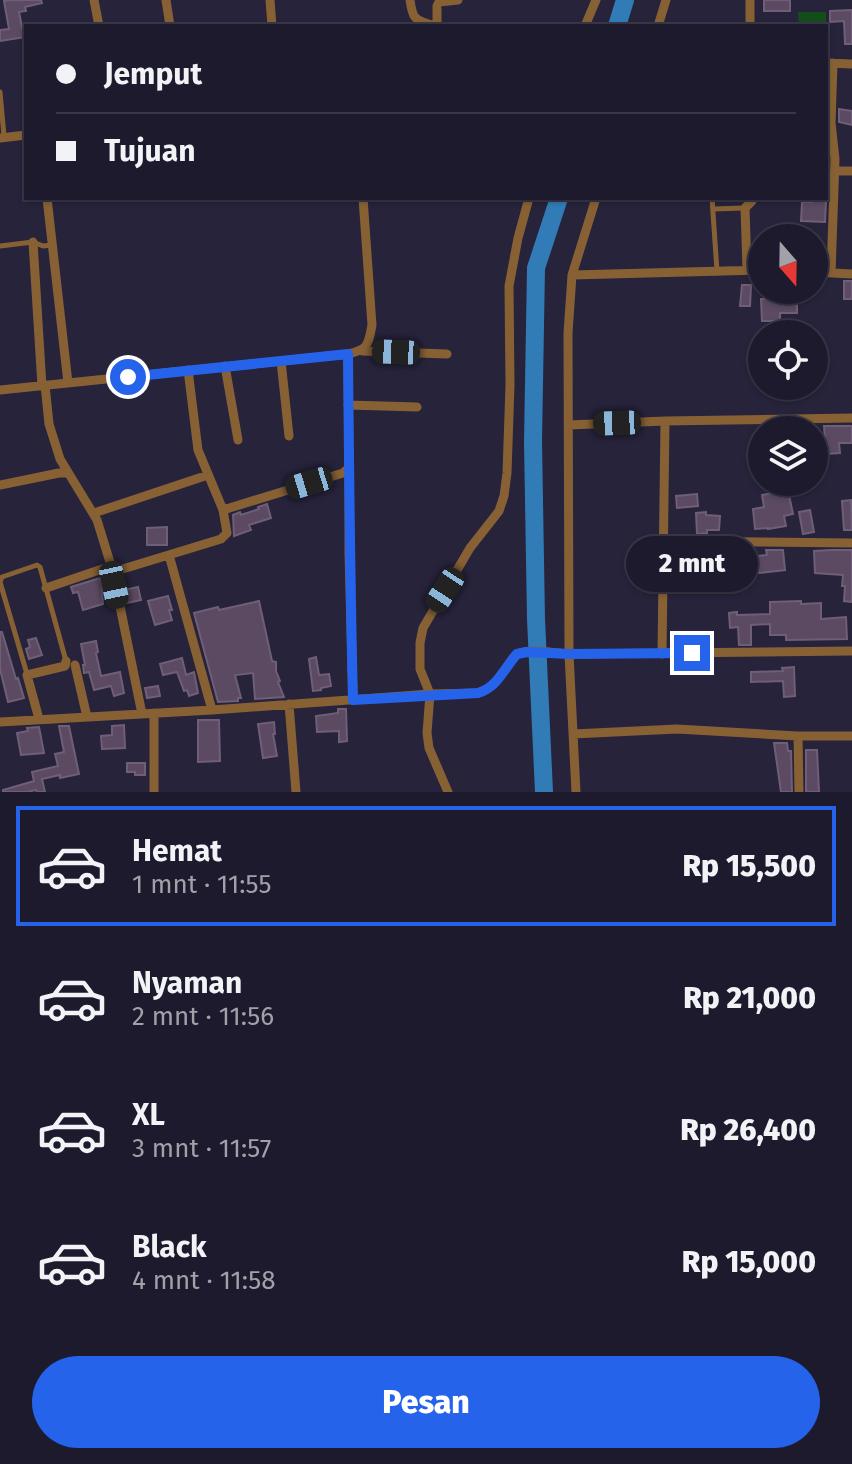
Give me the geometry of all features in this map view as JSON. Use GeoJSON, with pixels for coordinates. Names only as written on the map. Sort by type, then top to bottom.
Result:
{"type":"FeatureCollection","features":[{"type":"Feature","properties":{"kind":"street"},"geometry":{"type":"LineString","coordinates":[[94,0],[99,24]]}},
{"type":"Feature","properties":{"kind":"street"},"geometry":{"type":"LineString","coordinates":[[166,0],[170,24]]}},
{"type":"Feature","properties":{"kind":"street"},"geometry":{"type":"LineString","coordinates":[[270,0],[272,24]]}},
{"type":"Feature","properties":{"kind":"street"},"geometry":{"type":"LineString","coordinates":[[410,0],[414,17],[428,24]]}},
{"type":"Feature","properties":{"kind":"street"},"geometry":{"type":"LineString","coordinates":[[436,24],[439,2],[458,0]]}},
{"type":"Feature","properties":{"kind":"street"},"geometry":{"type":"LineString","coordinates":[[586,24],[596,0]]}},
{"type":"Feature","properties":{"kind":"street"},"geometry":{"type":"LineString","coordinates":[[659,24],[666,0]]}},
{"type":"Feature","properties":{"kind":"street"},"geometry":{"type":"LineString","coordinates":[[750,0],[750,24]]}},
{"type":"Feature","properties":{"kind":"street"},"geometry":{"type":"LineString","coordinates":[[831,273],[835,171],[830,63],[852,64]]}},
{"type":"Feature","properties":{"kind":"street"},"geometry":{"type":"LineString","coordinates":[[2,137],[24,135]]}},
{"type":"Feature","properties":{"kind":"street"},"geometry":{"type":"LineString","coordinates":[[835,171],[852,171]]}},
{"type":"Feature","properties":{"kind":"street"},"geometry":{"type":"LineString","coordinates":[[47,200],[68,383]]}},
{"type":"Feature","properties":{"kind":"street"},"geometry":{"type":"LineString","coordinates":[[362,351],[369,343],[372,325],[363,200]]}},
{"type":"Feature","properties":{"kind":"street"},"geometry":{"type":"LineString","coordinates":[[448,792],[429,748],[430,694],[420,669],[420,643],[423,628],[470,548],[499,511],[504,496],[510,385],[509,286],[528,200]]}},
{"type":"Feature","properties":{"kind":"street"},"geometry":{"type":"LineString","coordinates":[[576,792],[569,654],[568,333],[572,275],[595,200]]}},
{"type":"Feature","properties":{"kind":"street"},"geometry":{"type":"LineString","coordinates":[[572,275],[747,269],[745,208],[752,200]]}},
{"type":"Feature","properties":{"kind":"street"},"geometry":{"type":"LineString","coordinates":[[33,242],[49,424],[67,473],[94,513],[112,569],[142,714]]}},
{"type":"Feature","properties":{"kind":"street"},"geometry":{"type":"LineString","coordinates":[[828,273],[852,274]]}},
{"type":"Feature","properties":{"kind":"street"},"geometry":{"type":"LineString","coordinates":[[0,390],[362,351],[447,354]]}},
{"type":"Feature","properties":{"kind":"street"},"geometry":{"type":"LineString","coordinates":[[348,354],[353,700]]}},
{"type":"Feature","properties":{"kind":"street"},"geometry":{"type":"LineString","coordinates":[[281,361],[289,436]]}},
{"type":"Feature","properties":{"kind":"street"},"geometry":{"type":"LineString","coordinates":[[225,366],[238,440]]}},
{"type":"Feature","properties":{"kind":"street"},"geometry":{"type":"LineString","coordinates":[[46,588],[169,555],[221,539],[225,535],[227,527],[223,510],[198,450],[188,370]]}},
{"type":"Feature","properties":{"kind":"street"},"geometry":{"type":"LineString","coordinates":[[348,405],[417,407]]}},
{"type":"Feature","properties":{"kind":"street"},"geometry":{"type":"LineString","coordinates":[[569,425],[852,418]]}},
{"type":"Feature","properties":{"kind":"street"},"geometry":{"type":"LineString","coordinates":[[662,654],[665,421]]}},
{"type":"Feature","properties":{"kind":"street"},"geometry":{"type":"LineString","coordinates":[[223,510],[343,473],[349,468]]}},
{"type":"Feature","properties":{"kind":"street"},"geometry":{"type":"LineString","coordinates":[[0,485],[67,473]]}},
{"type":"Feature","properties":{"kind":"street"},"geometry":{"type":"LineString","coordinates":[[94,513],[208,475]]}},
{"type":"Feature","properties":{"kind":"street"},"geometry":{"type":"LineString","coordinates":[[663,541],[852,543]]}},
{"type":"Feature","properties":{"kind":"street"},"geometry":{"type":"LineString","coordinates":[[169,555],[212,710]]}},
{"type":"Feature","properties":{"kind":"street"},"geometry":{"type":"LineString","coordinates":[[0,722],[478,693],[495,684],[517,654],[527,652],[662,654],[852,651]]}},
{"type":"Feature","properties":{"kind":"street"},"geometry":{"type":"LineString","coordinates":[[39,719],[27,675],[70,663],[87,717]]}},
{"type":"Feature","properties":{"kind":"street"},"geometry":{"type":"LineString","coordinates":[[289,704],[296,792]]}},
{"type":"Feature","properties":{"kind":"street"},"geometry":{"type":"LineString","coordinates":[[154,713],[154,792]]}},
{"type":"Feature","properties":{"kind":"street"},"geometry":{"type":"LineString","coordinates":[[573,734],[677,729],[852,736]]}},
{"type":"Feature","properties":{"kind":"street"},"geometry":{"type":"LineString","coordinates":[[798,736],[799,792]]}},
{"type":"Feature","properties":{"kind":"lane"},"geometry":{"type":"LineString","coordinates":[[0,92],[2,137]]}},
{"type":"Feature","properties":{"kind":"lane"},"geometry":{"type":"LineString","coordinates":[[712,200],[717,271]]}},
{"type":"Feature","properties":{"kind":"lane"},"geometry":{"type":"LineString","coordinates":[[713,209],[745,208]]}},
{"type":"Feature","properties":{"kind":"lane"},"geometry":{"type":"LineString","coordinates":[[0,246],[33,242],[52,245]]}},
{"type":"Feature","properties":{"kind":"lane"},"geometry":{"type":"LineString","coordinates":[[27,675],[0,582],[6,574],[37,565],[70,663]]}},
{"type":"Feature","properties":{"kind":"green space"},"geometry":{"type":"Polygon","coordinates":[[[798,12],[826,12],[826,24],[799,24],[798,12]]]}},
{"type":"Feature","properties":{"kind":"building"},"geometry":{"type":"Polygon","coordinates":[[[41,0],[42,3],[25,7],[26,11],[19,12],[24,37],[0,41],[0,30],[9,29],[4,1],[41,0]]]}},
{"type":"Feature","properties":{"kind":"building"},"geometry":{"type":"Polygon","coordinates":[[[764,0],[790,0],[790,11],[764,11],[764,0]]]}},
{"type":"Feature","properties":{"kind":"building"},"geometry":{"type":"Polygon","coordinates":[[[852,10],[852,44],[845,44],[844,21],[830,22],[830,11],[852,10]]]}},
{"type":"Feature","properties":{"kind":"building"},"geometry":{"type":"Polygon","coordinates":[[[839,109],[852,111],[852,125],[839,122],[839,109]]]}},
{"type":"Feature","properties":{"kind":"building"},"geometry":{"type":"Polygon","coordinates":[[[826,200],[825,222],[801,221],[802,202],[826,200]]]}},
{"type":"Feature","properties":{"kind":"building"},"geometry":{"type":"Polygon","coordinates":[[[844,281],[852,281],[852,299],[844,299],[844,281]]]}},
{"type":"Feature","properties":{"kind":"building"},"geometry":{"type":"Polygon","coordinates":[[[742,285],[748,285],[750,306],[740,306],[742,285]]]}},
{"type":"Feature","properties":{"kind":"building"},"geometry":{"type":"Polygon","coordinates":[[[761,304],[797,304],[797,313],[780,313],[780,320],[762,320],[761,304]]]}},
{"type":"Feature","properties":{"kind":"building"},"geometry":{"type":"Polygon","coordinates":[[[828,426],[852,426],[852,443],[839,443],[840,453],[828,454],[828,426]]]}},
{"type":"Feature","properties":{"kind":"building"},"geometry":{"type":"Polygon","coordinates":[[[697,494],[698,506],[677,508],[676,496],[697,494]]]}},
{"type":"Feature","properties":{"kind":"building"},"geometry":{"type":"Polygon","coordinates":[[[762,496],[789,496],[793,514],[784,516],[786,526],[755,529],[753,509],[764,507],[762,496]]]}},
{"type":"Feature","properties":{"kind":"building"},"geometry":{"type":"Polygon","coordinates":[[[851,500],[852,530],[844,530],[842,501],[851,500]]]}},
{"type":"Feature","properties":{"kind":"building"},"geometry":{"type":"Polygon","coordinates":[[[267,504],[271,518],[249,525],[251,530],[234,536],[233,515],[240,512],[241,515],[267,504]]]}},
{"type":"Feature","properties":{"kind":"building"},"geometry":{"type":"Polygon","coordinates":[[[810,510],[814,532],[803,534],[799,512],[810,510]]]}},
{"type":"Feature","properties":{"kind":"building"},"geometry":{"type":"Polygon","coordinates":[[[706,512],[706,515],[720,516],[719,530],[697,534],[696,513],[706,512]]]}},
{"type":"Feature","properties":{"kind":"building"},"geometry":{"type":"Polygon","coordinates":[[[167,527],[167,545],[147,545],[147,528],[167,527]]]}},
{"type":"Feature","properties":{"kind":"building"},"geometry":{"type":"Polygon","coordinates":[[[713,549],[741,553],[741,576],[722,576],[723,579],[711,580],[711,576],[696,576],[696,552],[713,552],[713,549]]]}},
{"type":"Feature","properties":{"kind":"building"},"geometry":{"type":"Polygon","coordinates":[[[766,550],[783,550],[785,570],[759,573],[758,556],[767,555],[766,550]]]}},
{"type":"Feature","properties":{"kind":"building"},"geometry":{"type":"Polygon","coordinates":[[[852,550],[852,602],[844,601],[843,575],[815,573],[814,551],[852,550]]]}},
{"type":"Feature","properties":{"kind":"building"},"geometry":{"type":"Polygon","coordinates":[[[100,578],[103,604],[83,610],[78,592],[73,593],[71,587],[100,578]]]}},
{"type":"Feature","properties":{"kind":"building"},"geometry":{"type":"Polygon","coordinates":[[[138,587],[141,600],[127,603],[124,590],[138,587]]]}},
{"type":"Feature","properties":{"kind":"building"},"geometry":{"type":"Polygon","coordinates":[[[168,596],[172,620],[155,625],[148,601],[168,596]]]}},
{"type":"Feature","properties":{"kind":"building"},"geometry":{"type":"Polygon","coordinates":[[[259,601],[272,661],[276,662],[278,682],[284,697],[255,699],[253,673],[235,675],[241,698],[238,701],[218,702],[194,613],[259,601]]]}},
{"type":"Feature","properties":{"kind":"building"},"geometry":{"type":"Polygon","coordinates":[[[801,601],[801,604],[821,603],[821,619],[846,617],[847,639],[786,640],[786,635],[770,635],[770,624],[751,625],[751,645],[739,645],[738,627],[730,628],[729,613],[770,614],[770,602],[801,601]]]}},
{"type":"Feature","properties":{"kind":"building"},"geometry":{"type":"Polygon","coordinates":[[[0,632],[24,698],[8,702],[0,669],[0,632]]]}},
{"type":"Feature","properties":{"kind":"building"},"geometry":{"type":"Polygon","coordinates":[[[36,638],[42,655],[29,659],[26,649],[30,647],[28,640],[36,638]]]}},
{"type":"Feature","properties":{"kind":"building"},"geometry":{"type":"Polygon","coordinates":[[[96,641],[101,676],[120,672],[124,693],[114,696],[111,686],[94,690],[89,672],[84,673],[81,644],[96,641]]]}},
{"type":"Feature","properties":{"kind":"building"},"geometry":{"type":"Polygon","coordinates":[[[316,657],[319,675],[329,674],[331,686],[313,691],[309,659],[316,657]]]}},
{"type":"Feature","properties":{"kind":"building"},"geometry":{"type":"Polygon","coordinates":[[[182,658],[186,675],[194,672],[198,693],[189,696],[177,672],[163,675],[160,664],[182,658]]]}},
{"type":"Feature","properties":{"kind":"building"},"geometry":{"type":"Polygon","coordinates":[[[794,667],[795,696],[784,697],[783,681],[751,682],[751,672],[783,671],[782,668],[794,667]]]}},
{"type":"Feature","properties":{"kind":"building"},"geometry":{"type":"Polygon","coordinates":[[[158,686],[160,696],[147,698],[145,688],[158,686]]]}},
{"type":"Feature","properties":{"kind":"building"},"geometry":{"type":"Polygon","coordinates":[[[338,709],[346,709],[347,741],[339,742],[339,731],[317,732],[316,716],[338,713],[338,709]]]}},
{"type":"Feature","properties":{"kind":"building"},"geometry":{"type":"Polygon","coordinates":[[[198,720],[219,720],[220,761],[198,762],[198,720]]]}},
{"type":"Feature","properties":{"kind":"building"},"geometry":{"type":"Polygon","coordinates":[[[274,722],[277,756],[263,758],[258,724],[274,722]]]}},
{"type":"Feature","properties":{"kind":"building"},"geometry":{"type":"Polygon","coordinates":[[[124,725],[125,748],[102,749],[101,736],[112,735],[112,726],[124,725]]]}},
{"type":"Feature","properties":{"kind":"building"},"geometry":{"type":"Polygon","coordinates":[[[59,726],[69,726],[79,774],[42,779],[45,792],[3,792],[34,781],[32,772],[58,766],[55,754],[64,752],[59,726]]]}},
{"type":"Feature","properties":{"kind":"building"},"geometry":{"type":"Polygon","coordinates":[[[39,727],[44,753],[21,755],[17,733],[39,727]]]}},
{"type":"Feature","properties":{"kind":"building"},"geometry":{"type":"Polygon","coordinates":[[[774,743],[787,743],[788,751],[791,751],[792,792],[781,792],[774,743]]]}},
{"type":"Feature","properties":{"kind":"building"},"geometry":{"type":"Polygon","coordinates":[[[806,750],[817,750],[819,792],[806,792],[806,750]]]}},
{"type":"Feature","properties":{"kind":"building"},"geometry":{"type":"Polygon","coordinates":[[[127,763],[145,763],[145,775],[127,772],[127,763]]]}},
{"type":"Feature","properties":{"kind":"waterway"},"geometry":{"type":"LineString","coordinates":[[618,24],[625,0]]}},
{"type":"Feature","properties":{"kind":"waterway"},"geometry":{"type":"LineString","coordinates":[[544,792],[536,619],[533,441],[536,268],[558,200]]}},
{"type":"Feature","properties":{"kind":"route"},"geometry":{"type":"LineString","coordinates":[[128,377],[348,354],[353,700],[478,693],[491,688],[517,654],[527,652],[692,653]]}}]}
